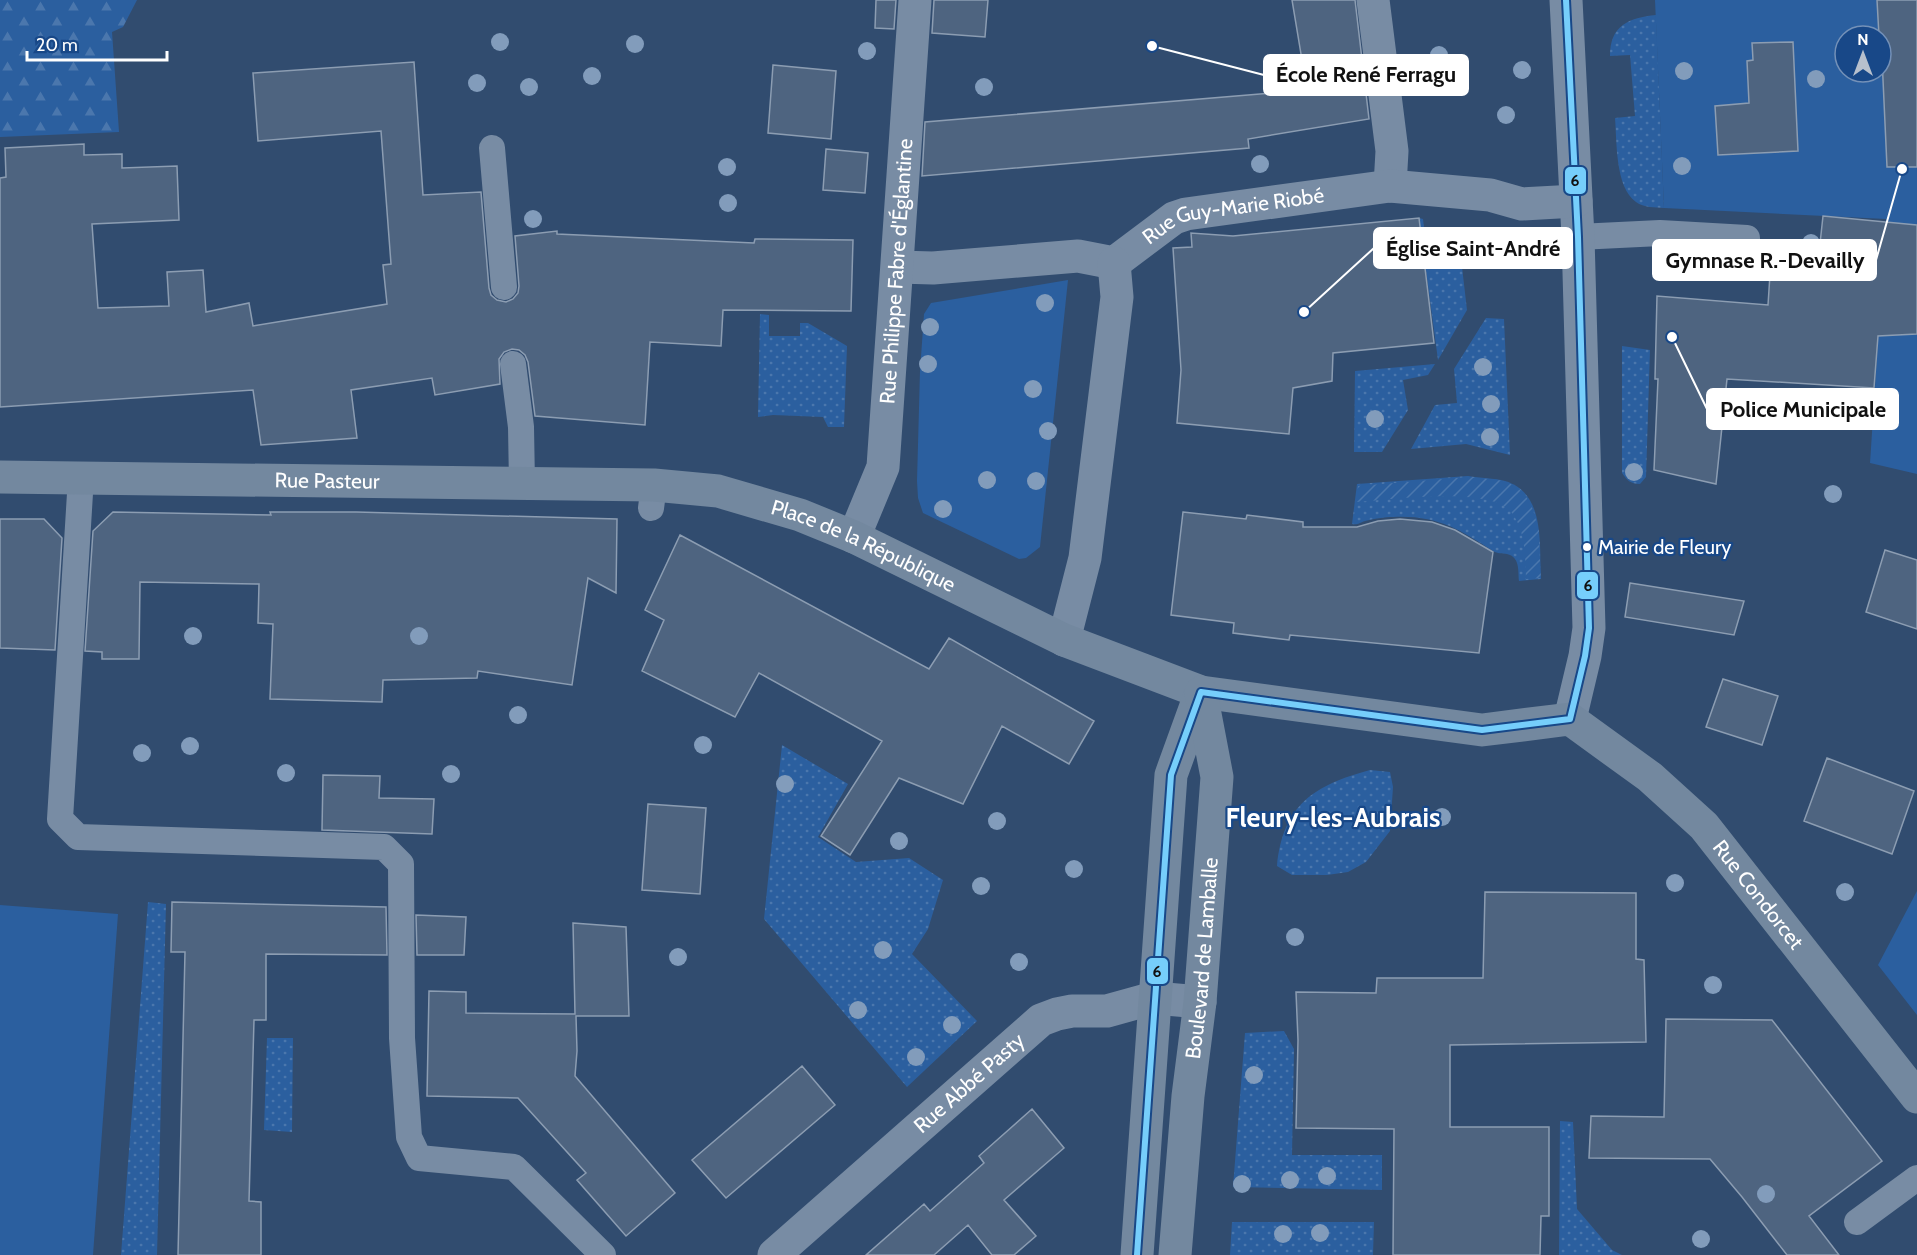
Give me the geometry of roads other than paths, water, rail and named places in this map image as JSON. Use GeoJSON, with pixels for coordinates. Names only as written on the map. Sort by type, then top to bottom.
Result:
{"type":"FeatureCollection","features":[{"type":"Feature","properties":{"kind":"street","name":"Rue Philippe Fabre d'Églantine"},"geometry":{"type":"LineString","coordinates":[[854,537],[883,467],[915,0]]}},
{"type":"Feature","properties":{"kind":"street"},"geometry":{"type":"LineString","coordinates":[[1373,0],[1392,151],[1390,186]]}},
{"type":"Feature","properties":{"kind":"street"},"geometry":{"type":"LineString","coordinates":[[1566,0],[1578,237],[1589,628],[1585,656],[1570,719]]}},
{"type":"Feature","properties":{"kind":"street","name":"Rue Guy-Marie Riobé"},"geometry":{"type":"LineString","coordinates":[[1114,263],[1174,218],[1186,214],[1390,186],[1490,195],[1522,204],[1576,201]]}},
{"type":"Feature","properties":{"kind":"street"},"geometry":{"type":"LineString","coordinates":[[898,267],[933,268],[1077,256],[1114,263],[1117,297],[1085,558],[1064,640]]}},
{"type":"Feature","properties":{"kind":"street","name":"Rue Pasteur"},"geometry":{"type":"LineString","coordinates":[[0,477],[522,483],[652,496]]}},
{"type":"Feature","properties":{"kind":"street","name":"Place de la République"},"geometry":{"type":"LineString","coordinates":[[652,496],[718,490],[800,515],[854,537],[1064,640],[1201,692],[1482,730],[1570,719]]}},
{"type":"Feature","properties":{"kind":"street","name":"Boulevard de Lamballe"},"geometry":{"type":"LineString","coordinates":[[1137,1255],[1171,775],[1201,692]]}},
{"type":"Feature","properties":{"kind":"street","name":"Boulevard de Lamballe"},"geometry":{"type":"LineString","coordinates":[[1175,1255],[1188,1096],[1200,1002],[1217,777],[1201,692]]}},
{"type":"Feature","properties":{"kind":"street","name":"Rue Condorcet"},"geometry":{"type":"LineString","coordinates":[[1570,719],[1650,777],[1704,826],[1917,1097]]}},
{"type":"Feature","properties":{"kind":"street","name":"Rue Abbé Pasty"},"geometry":{"type":"LineString","coordinates":[[774,1255],[1041,1020],[1072,1011],[1107,1011],[1154,998],[1200,1002]]}},
{"type":"Feature","properties":{"kind":"lane"},"geometry":{"type":"LineString","coordinates":[[492,148],[504,287]]}},
{"type":"Feature","properties":{"kind":"lane"},"geometry":{"type":"LineString","coordinates":[[1578,237],[1660,233],[1748,238]]}},
{"type":"Feature","properties":{"kind":"lane"},"geometry":{"type":"LineString","coordinates":[[513,364],[521,427],[522,483]]}},
{"type":"Feature","properties":{"kind":"lane"},"geometry":{"type":"LineString","coordinates":[[81,477],[60,819],[78,837],[384,847],[401,864],[402,1038],[409,1137],[418,1158],[514,1167],[603,1255]]}},
{"type":"Feature","properties":{"kind":"lane"},"geometry":{"type":"LineString","coordinates":[[1857,1222],[1917,1178]]}},
{"type":"Feature","properties":{"kind":"place","name":"École René Ferragu"},"geometry":{"type":"Point","coordinates":[1152,46]}},
{"type":"Feature","properties":{"kind":"place","name":"Gymnase R.-Devailly"},"geometry":{"type":"Point","coordinates":[1902,169]}},
{"type":"Feature","properties":{"kind":"place","name":"Église Saint-André"},"geometry":{"type":"Point","coordinates":[1304,312]}},
{"type":"Feature","properties":{"kind":"place","name":"Police Municipale"},"geometry":{"type":"Point","coordinates":[1672,337]}},
{"type":"Feature","properties":{"kind":"place","name":"Mairie de Fleury"},"geometry":{"type":"Point","coordinates":[1587,547]}},
{"type":"Feature","properties":{"kind":"district","name":"Fleury-les-Aubrais"},"geometry":{"type":"Point","coordinates":[1333,818]}}]}
